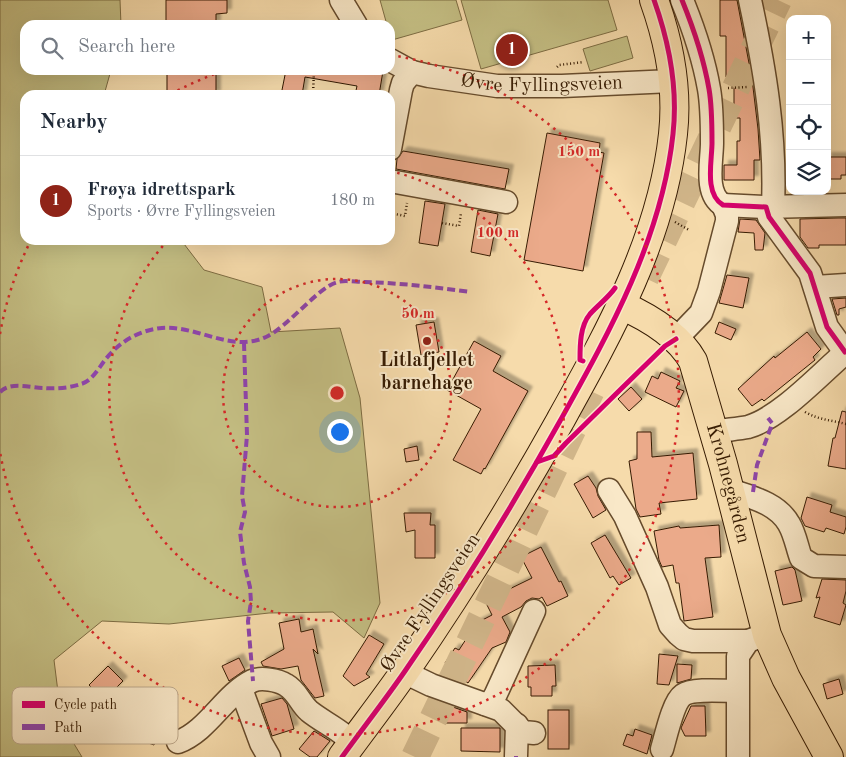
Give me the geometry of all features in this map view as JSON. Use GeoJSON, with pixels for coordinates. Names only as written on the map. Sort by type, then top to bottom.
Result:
{"type":"FeatureCollection","features":[{"type":"Feature","properties":{"kind":"main road","name":"Øvre Fyllingsveien"},"geometry":{"type":"LineString","coordinates":[[343,746],[404,672],[492,538],[591,365],[621,305],[644,252],[659,207],[673,132],[674,107],[668,49],[661,19],[654,0]]}},
{"type":"Feature","properties":{"kind":"main road","name":"Krohnegården"},"geometry":{"type":"LineString","coordinates":[[621,305],[646,317],[676,339],[687,350],[693,361],[723,464],[758,638],[786,678],[829,757]]}},
{"type":"Feature","properties":{"kind":"street"},"geometry":{"type":"LineString","coordinates":[[342,0],[346,11],[352,20]]}},
{"type":"Feature","properties":{"kind":"street"},"geometry":{"type":"LineString","coordinates":[[682,0],[703,61],[709,89],[712,142],[710,180],[718,202],[723,205],[769,207],[846,205]]}},
{"type":"Feature","properties":{"kind":"street"},"geometry":{"type":"LineString","coordinates":[[713,432],[749,426],[766,419],[789,402],[846,352],[827,327],[810,273],[770,217],[769,207],[774,154],[770,102],[750,0]]}},
{"type":"Feature","properties":{"kind":"street","name":"Øvre Fyllingsveien"},"geometry":{"type":"LineString","coordinates":[[395,63],[412,72],[429,76],[497,86],[571,86],[672,81]]}},
{"type":"Feature","properties":{"kind":"street"},"geometry":{"type":"LineString","coordinates":[[395,122],[403,84],[412,72]]}},
{"type":"Feature","properties":{"kind":"street"},"geometry":{"type":"LineString","coordinates":[[400,183],[506,202]]}},
{"type":"Feature","properties":{"kind":"street"},"geometry":{"type":"LineString","coordinates":[[676,339],[701,313],[709,291],[727,221],[727,214],[723,205]]}},
{"type":"Feature","properties":{"kind":"street"},"geometry":{"type":"LineString","coordinates":[[815,287],[846,285]]}},
{"type":"Feature","properties":{"kind":"street"},"geometry":{"type":"LineString","coordinates":[[609,490],[625,516],[657,588],[670,625],[678,634],[684,639],[693,641],[758,638]]}},
{"type":"Feature","properties":{"kind":"street","name":"Krohnegården"},"geometry":{"type":"LineString","coordinates":[[739,493],[768,504],[783,515],[790,525],[801,558],[814,566],[846,568]]}},
{"type":"Feature","properties":{"kind":"street"},"geometry":{"type":"LineString","coordinates":[[485,704],[492,701],[495,696],[534,611]]}},
{"type":"Feature","properties":{"kind":"street"},"geometry":{"type":"LineString","coordinates":[[738,757],[738,656],[758,638]]}},
{"type":"Feature","properties":{"kind":"street","name":"Øvre Fyllingsveien"},"geometry":{"type":"LineString","coordinates":[[404,672],[431,685],[501,710],[525,729],[516,756]]}},
{"type":"Feature","properties":{"kind":"street","name":"Øvre Fyllingsveien"},"geometry":{"type":"LineString","coordinates":[[178,742],[189,737],[241,689],[253,681],[270,680],[286,684],[293,690],[308,710],[343,746]]}},
{"type":"Feature","properties":{"kind":"street"},"geometry":{"type":"LineString","coordinates":[[241,689],[261,743],[269,757]]}},
{"type":"Feature","properties":{"kind":"street"},"geometry":{"type":"LineString","coordinates":[[662,749],[676,705],[683,695],[694,692],[737,691]]}},
{"type":"Feature","properties":{"kind":"path"},"geometry":{"type":"LineString","coordinates":[[314,75],[314,90]]}},
{"type":"Feature","properties":{"kind":"path"},"geometry":{"type":"LineString","coordinates":[[726,88],[737,87]]}},
{"type":"Feature","properties":{"kind":"path"},"geometry":{"type":"LineString","coordinates":[[395,214],[405,216],[400,183]]}},
{"type":"Feature","properties":{"kind":"path"},"geometry":{"type":"LineString","coordinates":[[442,223],[459,226],[464,194]]}},
{"type":"Feature","properties":{"kind":"path"},"geometry":{"type":"LineString","coordinates":[[672,220],[689,230]]}},
{"type":"Feature","properties":{"kind":"path"},"geometry":{"type":"LineString","coordinates":[[789,402],[814,417],[846,424]]}},
{"type":"Feature","properties":{"kind":"shaded area"},"geometry":{"type":"Polygon","coordinates":[[[0,0],[120,0],[121,20],[20,20],[20,75],[110,75],[105,90],[20,90],[20,245],[185,245],[204,270],[262,287],[271,332],[340,328],[360,398],[380,603],[364,638],[333,612],[269,613],[169,624],[102,621],[54,660],[57,687],[12,687],[12,744],[74,744],[82,757],[0,757],[0,0]]]}},
{"type":"Feature","properties":{"kind":"shaded area"},"geometry":{"type":"Polygon","coordinates":[[[380,0],[456,0],[462,20],[395,39],[395,20],[386,20],[380,0]]]}},
{"type":"Feature","properties":{"kind":"shaded area"},"geometry":{"type":"Polygon","coordinates":[[[461,0],[608,0],[617,30],[481,69],[461,0]]]}},
{"type":"Feature","properties":{"kind":"shaded area"},"geometry":{"type":"Polygon","coordinates":[[[627,36],[633,58],[590,71],[583,49],[627,36]]]}},
{"type":"Feature","properties":{"kind":"building"},"geometry":{"type":"Polygon","coordinates":[[[166,0],[227,0],[227,13],[216,14],[216,20],[166,20],[166,0]]]}},
{"type":"Feature","properties":{"kind":"building"},"geometry":{"type":"Polygon","coordinates":[[[720,0],[737,0],[752,79],[760,160],[754,160],[754,180],[724,180],[724,165],[737,165],[737,141],[740,141],[740,118],[734,118],[734,77],[726,77],[726,36],[720,36],[720,0]]]}},
{"type":"Feature","properties":{"kind":"building"},"geometry":{"type":"Polygon","coordinates":[[[167,75],[216,75],[216,90],[167,90],[167,75]]]}},
{"type":"Feature","properties":{"kind":"building"},"geometry":{"type":"Polygon","coordinates":[[[285,75],[382,75],[380,90],[356,90],[357,86],[305,77],[303,90],[282,90],[285,75]]]}},
{"type":"Feature","properties":{"kind":"building"},"geometry":{"type":"Polygon","coordinates":[[[547,133],[600,143],[599,152],[604,153],[583,271],[524,260],[547,133]]]}},
{"type":"Feature","properties":{"kind":"building"},"geometry":{"type":"Polygon","coordinates":[[[403,151],[509,169],[505,189],[396,169],[397,159],[403,151]]]}},
{"type":"Feature","properties":{"kind":"building"},"geometry":{"type":"Polygon","coordinates":[[[831,157],[846,157],[846,175],[841,175],[841,179],[831,179],[831,157]]]}},
{"type":"Feature","properties":{"kind":"building"},"geometry":{"type":"Polygon","coordinates":[[[425,201],[445,204],[438,246],[419,243],[425,201]]]}},
{"type":"Feature","properties":{"kind":"building"},"geometry":{"type":"Polygon","coordinates":[[[478,210],[498,214],[490,256],[471,252],[478,210]]]}},
{"type":"Feature","properties":{"kind":"building"},"geometry":{"type":"Polygon","coordinates":[[[846,218],[846,245],[819,245],[819,248],[808,248],[800,237],[800,219],[846,218]]]}},
{"type":"Feature","properties":{"kind":"building"},"geometry":{"type":"Polygon","coordinates":[[[740,219],[756,220],[765,233],[763,250],[755,250],[754,233],[738,232],[740,219]]]}},
{"type":"Feature","properties":{"kind":"building"},"geometry":{"type":"Polygon","coordinates":[[[727,275],[749,278],[743,308],[719,303],[727,275]]]}},
{"type":"Feature","properties":{"kind":"building"},"geometry":{"type":"Polygon","coordinates":[[[846,298],[846,307],[839,309],[839,315],[837,315],[832,299],[846,298]]]}},
{"type":"Feature","properties":{"kind":"building"},"geometry":{"type":"Polygon","coordinates":[[[434,322],[439,352],[421,355],[416,325],[434,322]]]}},
{"type":"Feature","properties":{"kind":"building"},"geometry":{"type":"Polygon","coordinates":[[[719,322],[736,329],[731,340],[715,333],[719,322]]]}},
{"type":"Feature","properties":{"kind":"building"},"geometry":{"type":"Polygon","coordinates":[[[807,332],[821,349],[813,357],[815,360],[764,401],[762,399],[752,406],[738,389],[774,356],[775,358],[807,332]]]}},
{"type":"Feature","properties":{"kind":"building"},"geometry":{"type":"Polygon","coordinates":[[[474,341],[501,356],[493,371],[528,391],[481,474],[453,460],[481,409],[447,390],[474,341]]]}},
{"type":"Feature","properties":{"kind":"building"},"geometry":{"type":"Polygon","coordinates":[[[661,372],[680,381],[676,388],[684,391],[676,407],[645,392],[652,376],[658,379],[661,372]]]}},
{"type":"Feature","properties":{"kind":"building"},"geometry":{"type":"Polygon","coordinates":[[[631,387],[642,399],[629,411],[618,399],[631,387]]]}},
{"type":"Feature","properties":{"kind":"building"},"geometry":{"type":"Polygon","coordinates":[[[842,411],[846,412],[846,469],[828,466],[833,438],[835,438],[842,411]]]}},
{"type":"Feature","properties":{"kind":"building"},"geometry":{"type":"Polygon","coordinates":[[[637,432],[651,432],[652,457],[693,453],[697,499],[659,503],[661,514],[640,517],[636,509],[629,461],[637,459],[637,432]]]}},
{"type":"Feature","properties":{"kind":"building"},"geometry":{"type":"Polygon","coordinates":[[[417,446],[419,460],[406,462],[404,449],[417,446]]]}},
{"type":"Feature","properties":{"kind":"building"},"geometry":{"type":"Polygon","coordinates":[[[588,476],[606,510],[593,518],[574,484],[588,476]]]}},
{"type":"Feature","properties":{"kind":"building"},"geometry":{"type":"Polygon","coordinates":[[[807,497],[832,505],[830,512],[846,517],[844,534],[826,528],[824,532],[805,526],[801,518],[807,497]]]}},
{"type":"Feature","properties":{"kind":"building"},"geometry":{"type":"Polygon","coordinates":[[[404,513],[431,513],[430,525],[435,525],[435,558],[415,558],[415,530],[406,532],[404,513]]]}},
{"type":"Feature","properties":{"kind":"building"},"geometry":{"type":"Polygon","coordinates":[[[719,525],[721,557],[705,558],[713,617],[684,621],[679,583],[676,583],[673,565],[662,567],[654,531],[679,526],[680,528],[719,525]]]}},
{"type":"Feature","properties":{"kind":"building"},"geometry":{"type":"Polygon","coordinates":[[[605,535],[631,578],[619,585],[613,576],[610,578],[591,543],[605,535]]]}},
{"type":"Feature","properties":{"kind":"building"},"geometry":{"type":"Polygon","coordinates":[[[541,547],[568,596],[547,606],[542,597],[539,599],[532,598],[521,607],[502,617],[510,632],[506,642],[492,648],[468,683],[447,668],[449,665],[445,663],[455,648],[459,650],[470,633],[467,628],[492,615],[485,601],[532,578],[521,557],[541,547]]]}},
{"type":"Feature","properties":{"kind":"building"},"geometry":{"type":"Polygon","coordinates":[[[792,567],[795,570],[802,601],[783,605],[775,571],[792,567]]]}},
{"type":"Feature","properties":{"kind":"building"},"geometry":{"type":"Polygon","coordinates":[[[822,579],[846,580],[843,603],[846,605],[840,625],[814,617],[820,597],[816,598],[822,579]]]}},
{"type":"Feature","properties":{"kind":"building"},"geometry":{"type":"Polygon","coordinates":[[[299,619],[301,632],[313,629],[318,654],[313,649],[324,696],[315,698],[301,680],[298,666],[281,669],[263,666],[261,662],[284,649],[279,623],[299,619]]]}},
{"type":"Feature","properties":{"kind":"building"},"geometry":{"type":"Polygon","coordinates":[[[369,635],[384,644],[366,674],[370,677],[354,686],[343,676],[369,635]]]}},
{"type":"Feature","properties":{"kind":"building"},"geometry":{"type":"Polygon","coordinates":[[[659,654],[678,656],[669,685],[657,684],[659,654]]]}},
{"type":"Feature","properties":{"kind":"building"},"geometry":{"type":"Polygon","coordinates":[[[239,658],[245,670],[229,681],[222,666],[239,658]]]}},
{"type":"Feature","properties":{"kind":"building"},"geometry":{"type":"Polygon","coordinates":[[[677,664],[692,665],[691,679],[677,683],[677,664]]]}},
{"type":"Feature","properties":{"kind":"building"},"geometry":{"type":"Polygon","coordinates":[[[555,665],[556,686],[552,686],[552,696],[531,696],[531,687],[528,687],[528,666],[555,665]]]}},
{"type":"Feature","properties":{"kind":"building"},"geometry":{"type":"Polygon","coordinates":[[[108,666],[123,681],[117,687],[91,687],[89,685],[108,666]]]}},
{"type":"Feature","properties":{"kind":"building"},"geometry":{"type":"Polygon","coordinates":[[[839,679],[843,694],[827,699],[823,684],[839,679]]]}},
{"type":"Feature","properties":{"kind":"building"},"geometry":{"type":"Polygon","coordinates":[[[282,698],[287,704],[294,729],[272,736],[261,704],[282,698]]]}},
{"type":"Feature","properties":{"kind":"building"},"geometry":{"type":"Polygon","coordinates":[[[444,706],[450,706],[467,712],[467,723],[444,723],[444,706]]]}},
{"type":"Feature","properties":{"kind":"building"},"geometry":{"type":"Polygon","coordinates":[[[691,706],[705,706],[706,736],[685,736],[681,728],[691,706]]]}},
{"type":"Feature","properties":{"kind":"building"},"geometry":{"type":"Polygon","coordinates":[[[548,710],[569,710],[569,749],[548,749],[548,710]]]}},
{"type":"Feature","properties":{"kind":"building"},"geometry":{"type":"Polygon","coordinates":[[[461,728],[500,728],[500,752],[461,751],[461,728]]]}},
{"type":"Feature","properties":{"kind":"building"},"geometry":{"type":"Polygon","coordinates":[[[635,729],[652,735],[647,754],[623,745],[627,734],[633,736],[635,729]]]}},
{"type":"Feature","properties":{"kind":"building"},"geometry":{"type":"Polygon","coordinates":[[[314,731],[330,741],[317,757],[310,757],[299,749],[314,731]]]}},
{"type":"Feature","properties":{"kind":"tunnel"},"geometry":{"type":"LineString","coordinates":[[645,278],[778,0]]}},
{"type":"Feature","properties":{"kind":"tunnel"},"geometry":{"type":"LineString","coordinates":[[415,757],[595,382]]}},
{"type":"Feature","properties":{"kind":"marked path"},"geometry":{"type":"LineString","coordinates":[[0,392],[15,386],[58,388],[85,382],[123,342],[145,331],[154,329],[175,328],[240,342],[266,337],[284,325],[322,291],[338,282],[391,283],[470,292]]}},
{"type":"Feature","properties":{"kind":"marked path"},"geometry":{"type":"LineString","coordinates":[[244,343],[247,435],[242,496],[245,512],[240,532],[244,563],[250,587],[251,602],[248,621],[253,681]]}},
{"type":"Feature","properties":{"kind":"marked path"},"geometry":{"type":"LineString","coordinates":[[753,492],[757,465],[772,423],[768,418]]}},
{"type":"Feature","properties":{"kind":"cycle path"},"geometry":{"type":"LineString","coordinates":[[342,757],[426,641],[505,517],[597,353],[615,318],[646,247],[658,210],[667,172],[674,117],[671,66],[664,32],[654,0]]}},
{"type":"Feature","properties":{"kind":"cycle path"},"geometry":{"type":"LineString","coordinates":[[682,0],[698,44],[709,89],[712,130],[710,177],[713,193],[723,205],[766,207],[769,217],[810,273],[827,327],[845,352]]}},
{"type":"Feature","properties":{"kind":"cycle path"},"geometry":{"type":"LineString","coordinates":[[583,361],[580,360],[580,348],[584,324],[590,314],[615,288]]}},
{"type":"Feature","properties":{"kind":"cycle path"},"geometry":{"type":"LineString","coordinates":[[537,462],[554,456],[665,346],[676,339]]}},
{"type":"Feature","properties":{"kind":"place","name":"Frøya idrettspark"},"geometry":{"type":"Point","coordinates":[512,50]}},
{"type":"Feature","properties":{"kind":"place","name":"Litlafjellet barnehage"},"geometry":{"type":"Point","coordinates":[427,341]}}]}
